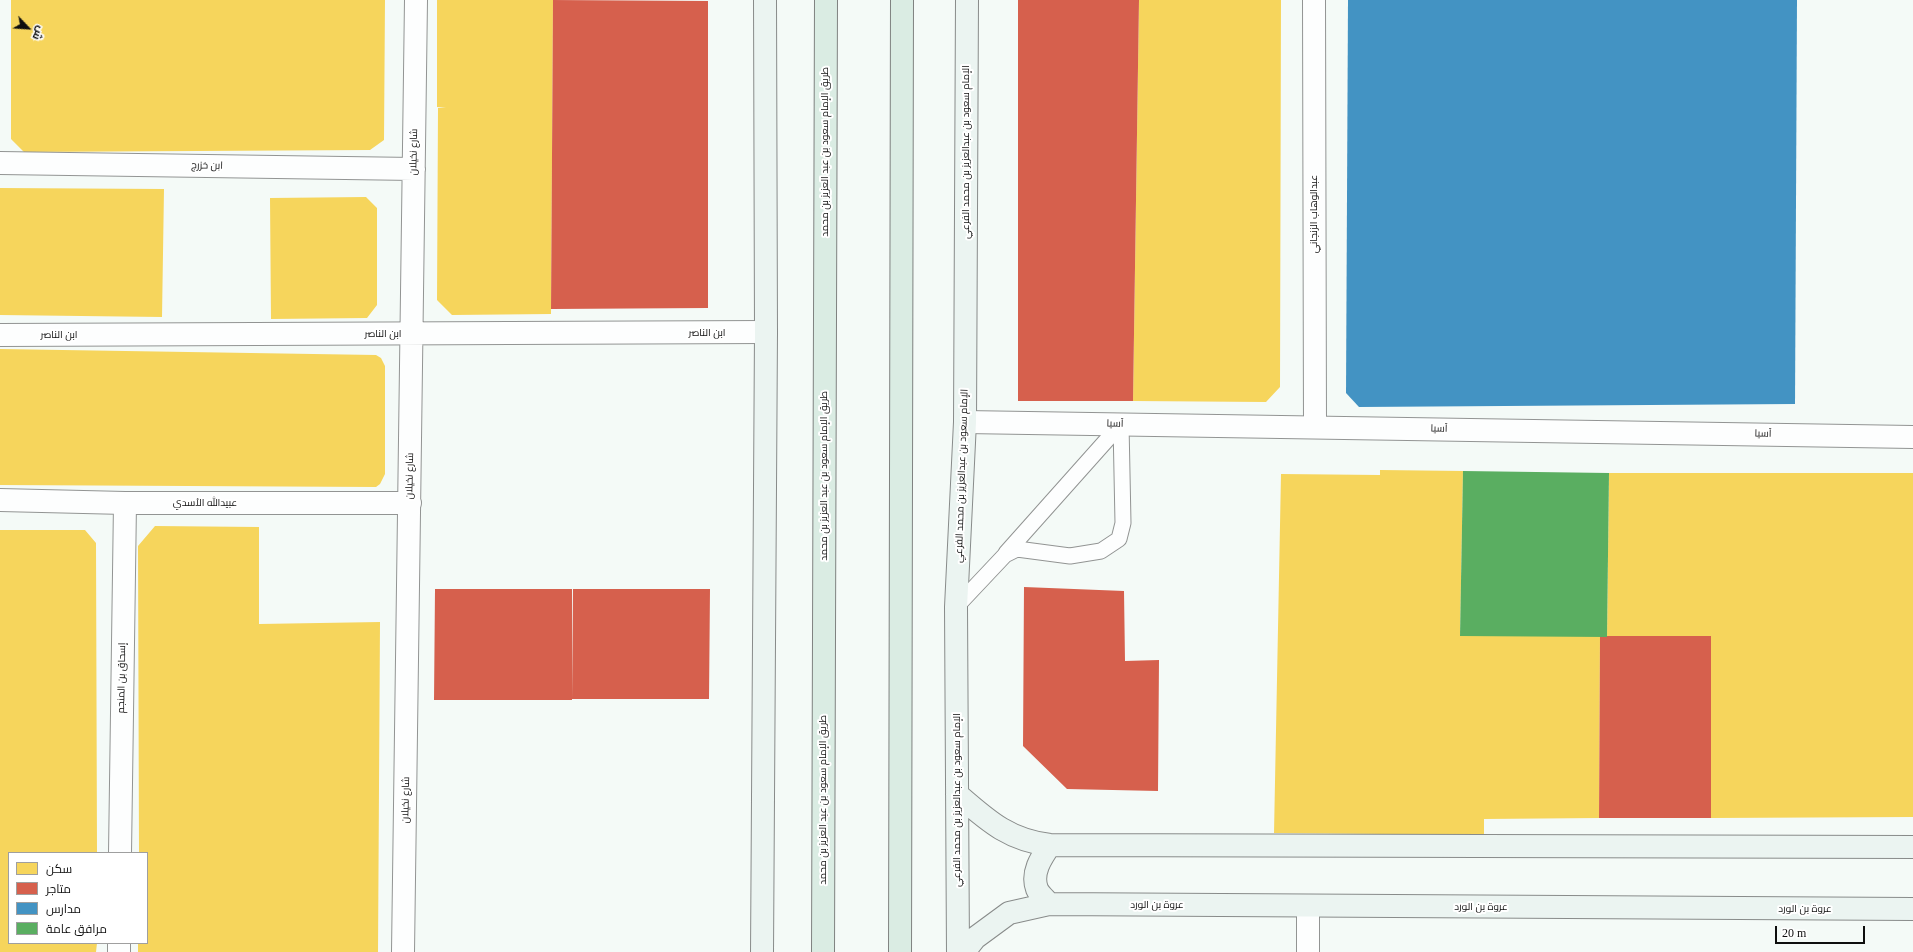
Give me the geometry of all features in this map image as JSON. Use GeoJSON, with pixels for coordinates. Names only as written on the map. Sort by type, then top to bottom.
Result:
{"type":"FeatureCollection","features":[{"type":"Feature","properties":{"kind":"main road","name":"طريق الإمام سعود بن عبد العزيز بن محمد"},"geometry":{"type":"LineString","coordinates":[[823,952],[826,0]]}},
{"type":"Feature","properties":{"kind":"main road"},"geometry":{"type":"LineString","coordinates":[[900,952],[902,0]]}},
{"type":"Feature","properties":{"kind":"street","name":"شارع نخيلان"},"geometry":{"type":"LineString","coordinates":[[403,952],[416,0]]}},
{"type":"Feature","properties":{"kind":"street"},"geometry":{"type":"LineString","coordinates":[[762,952],[766,332],[765,0]]}},
{"type":"Feature","properties":{"kind":"street","name":"الإمام سعود بن عبدالعزيز بن محمد الفرعي"},"geometry":{"type":"LineString","coordinates":[[958,952],[956,607],[965,422],[967,0]]}},
{"type":"Feature","properties":{"kind":"street","name":"عبدالوهاب الزنجاني"},"geometry":{"type":"LineString","coordinates":[[1314,0],[1315,427]]}},
{"type":"Feature","properties":{"kind":"street","name":"ابن خزرج"},"geometry":{"type":"LineString","coordinates":[[0,163],[414,168]]}},
{"type":"Feature","properties":{"kind":"street","name":"ابن الناصر"},"geometry":{"type":"LineString","coordinates":[[0,335],[766,332]]}},
{"type":"Feature","properties":{"kind":"street","name":"آسيا"},"geometry":{"type":"LineString","coordinates":[[965,422],[1913,437]]}},
{"type":"Feature","properties":{"kind":"street","name":"عبيدالله الأسدي"},"geometry":{"type":"LineString","coordinates":[[0,500],[125,503],[410,502]]}},
{"type":"Feature","properties":{"kind":"street","name":"إسحاق بن المنجم"},"geometry":{"type":"LineString","coordinates":[[120,852],[125,503]]}},
{"type":"Feature","properties":{"kind":"street"},"geometry":{"type":"LineString","coordinates":[[957,794],[982,815],[1006,832],[1030,843],[1050,845],[1913,847]]}},
{"type":"Feature","properties":{"kind":"street"},"geometry":{"type":"LineString","coordinates":[[1049,904],[1037,890],[1035,874],[1040,859],[1050,845]]}},
{"type":"Feature","properties":{"kind":"street","name":"عروة بن الورد"},"geometry":{"type":"LineString","coordinates":[[964,952],[975,938],[1009,913],[1049,904],[1913,909]]}},
{"type":"Feature","properties":{"kind":"street"},"geometry":{"type":"LineString","coordinates":[[1308,906],[1308,952]]}},
{"type":"Feature","properties":{"kind":"lane"},"geometry":{"type":"LineString","coordinates":[[1005,555],[1017,549],[1070,556],[1101,551],[1119,539],[1123,523],[1121,424]]}},
{"type":"Feature","properties":{"kind":"lane"},"geometry":{"type":"LineString","coordinates":[[956,607],[1005,555],[1121,424]]}},
{"type":"Feature","properties":{"kind":"building: سكن"},"geometry":{"type":"Polygon","coordinates":[[[11,0],[385,0],[384,140],[370,150],[24,152],[11,139],[11,0]]]}},
{"type":"Feature","properties":{"kind":"building: سكن"},"geometry":{"type":"Polygon","coordinates":[[[437,0],[553,0],[551,314],[452,315],[437,300],[438,108],[446,108],[437,107],[437,0]]]}},
{"type":"Feature","properties":{"kind":"building: سكن"},"geometry":{"type":"Polygon","coordinates":[[[1139,0],[1281,0],[1280,387],[1266,402],[1133,401],[1139,0]]]}},
{"type":"Feature","properties":{"kind":"building: سكن"},"geometry":{"type":"Polygon","coordinates":[[[0,188],[164,189],[162,317],[0,315],[0,188]]]}},
{"type":"Feature","properties":{"kind":"building: سكن"},"geometry":{"type":"Polygon","coordinates":[[[366,197],[377,208],[377,305],[367,318],[271,319],[270,198],[366,197]]]}},
{"type":"Feature","properties":{"kind":"building: سكن"},"geometry":{"type":"Polygon","coordinates":[[[0,349],[376,355],[381,358],[385,366],[385,474],[380,484],[376,487],[0,485],[0,349]]]}},
{"type":"Feature","properties":{"kind":"building: سكن"},"geometry":{"type":"Polygon","coordinates":[[[1380,470],[1463,471],[1460,636],[1600,636],[1599,818],[1484,819],[1484,835],[1274,833],[1281,474],[1380,475],[1380,470]]]}},
{"type":"Feature","properties":{"kind":"building: سكن"},"geometry":{"type":"Polygon","coordinates":[[[1609,473],[1913,473],[1913,817],[1711,818],[1711,636],[1607,637],[1609,473]]]}},
{"type":"Feature","properties":{"kind":"building: سكن"},"geometry":{"type":"Polygon","coordinates":[[[155,526],[259,527],[259,624],[380,622],[378,952],[138,952],[138,944],[148,944],[148,852],[139,852],[138,546],[155,526]]]}},
{"type":"Feature","properties":{"kind":"building: سكن"},"geometry":{"type":"Polygon","coordinates":[[[0,530],[85,530],[96,543],[97,852],[8,852],[8,944],[97,944],[96,952],[0,952],[0,530]]]}},
{"type":"Feature","properties":{"kind":"building: متاجر"},"geometry":{"type":"Polygon","coordinates":[[[553,0],[708,1],[708,308],[551,309],[553,0]]]}},
{"type":"Feature","properties":{"kind":"building: متاجر"},"geometry":{"type":"Polygon","coordinates":[[[1018,0],[1139,0],[1133,401],[1018,401],[1018,0]]]}},
{"type":"Feature","properties":{"kind":"building: متاجر"},"geometry":{"type":"Polygon","coordinates":[[[1024,587],[1124,591],[1125,661],[1159,660],[1158,791],[1067,789],[1023,746],[1024,587]]]}},
{"type":"Feature","properties":{"kind":"building: متاجر"},"geometry":{"type":"Polygon","coordinates":[[[435,589],[572,589],[572,700],[434,700],[435,589]]]}},
{"type":"Feature","properties":{"kind":"building: متاجر"},"geometry":{"type":"Polygon","coordinates":[[[573,589],[710,589],[709,699],[572,699],[573,589]]]}},
{"type":"Feature","properties":{"kind":"building: متاجر"},"geometry":{"type":"Polygon","coordinates":[[[1600,636],[1711,636],[1711,818],[1599,818],[1600,636]]]}},
{"type":"Feature","properties":{"kind":"building: مدارس"},"geometry":{"type":"Polygon","coordinates":[[[1348,0],[1797,0],[1795,404],[1359,407],[1346,393],[1348,0]]]}},
{"type":"Feature","properties":{"kind":"building: مرافق عامة"},"geometry":{"type":"Polygon","coordinates":[[[1463,471],[1609,473],[1607,637],[1460,636],[1463,471]]]}}]}
